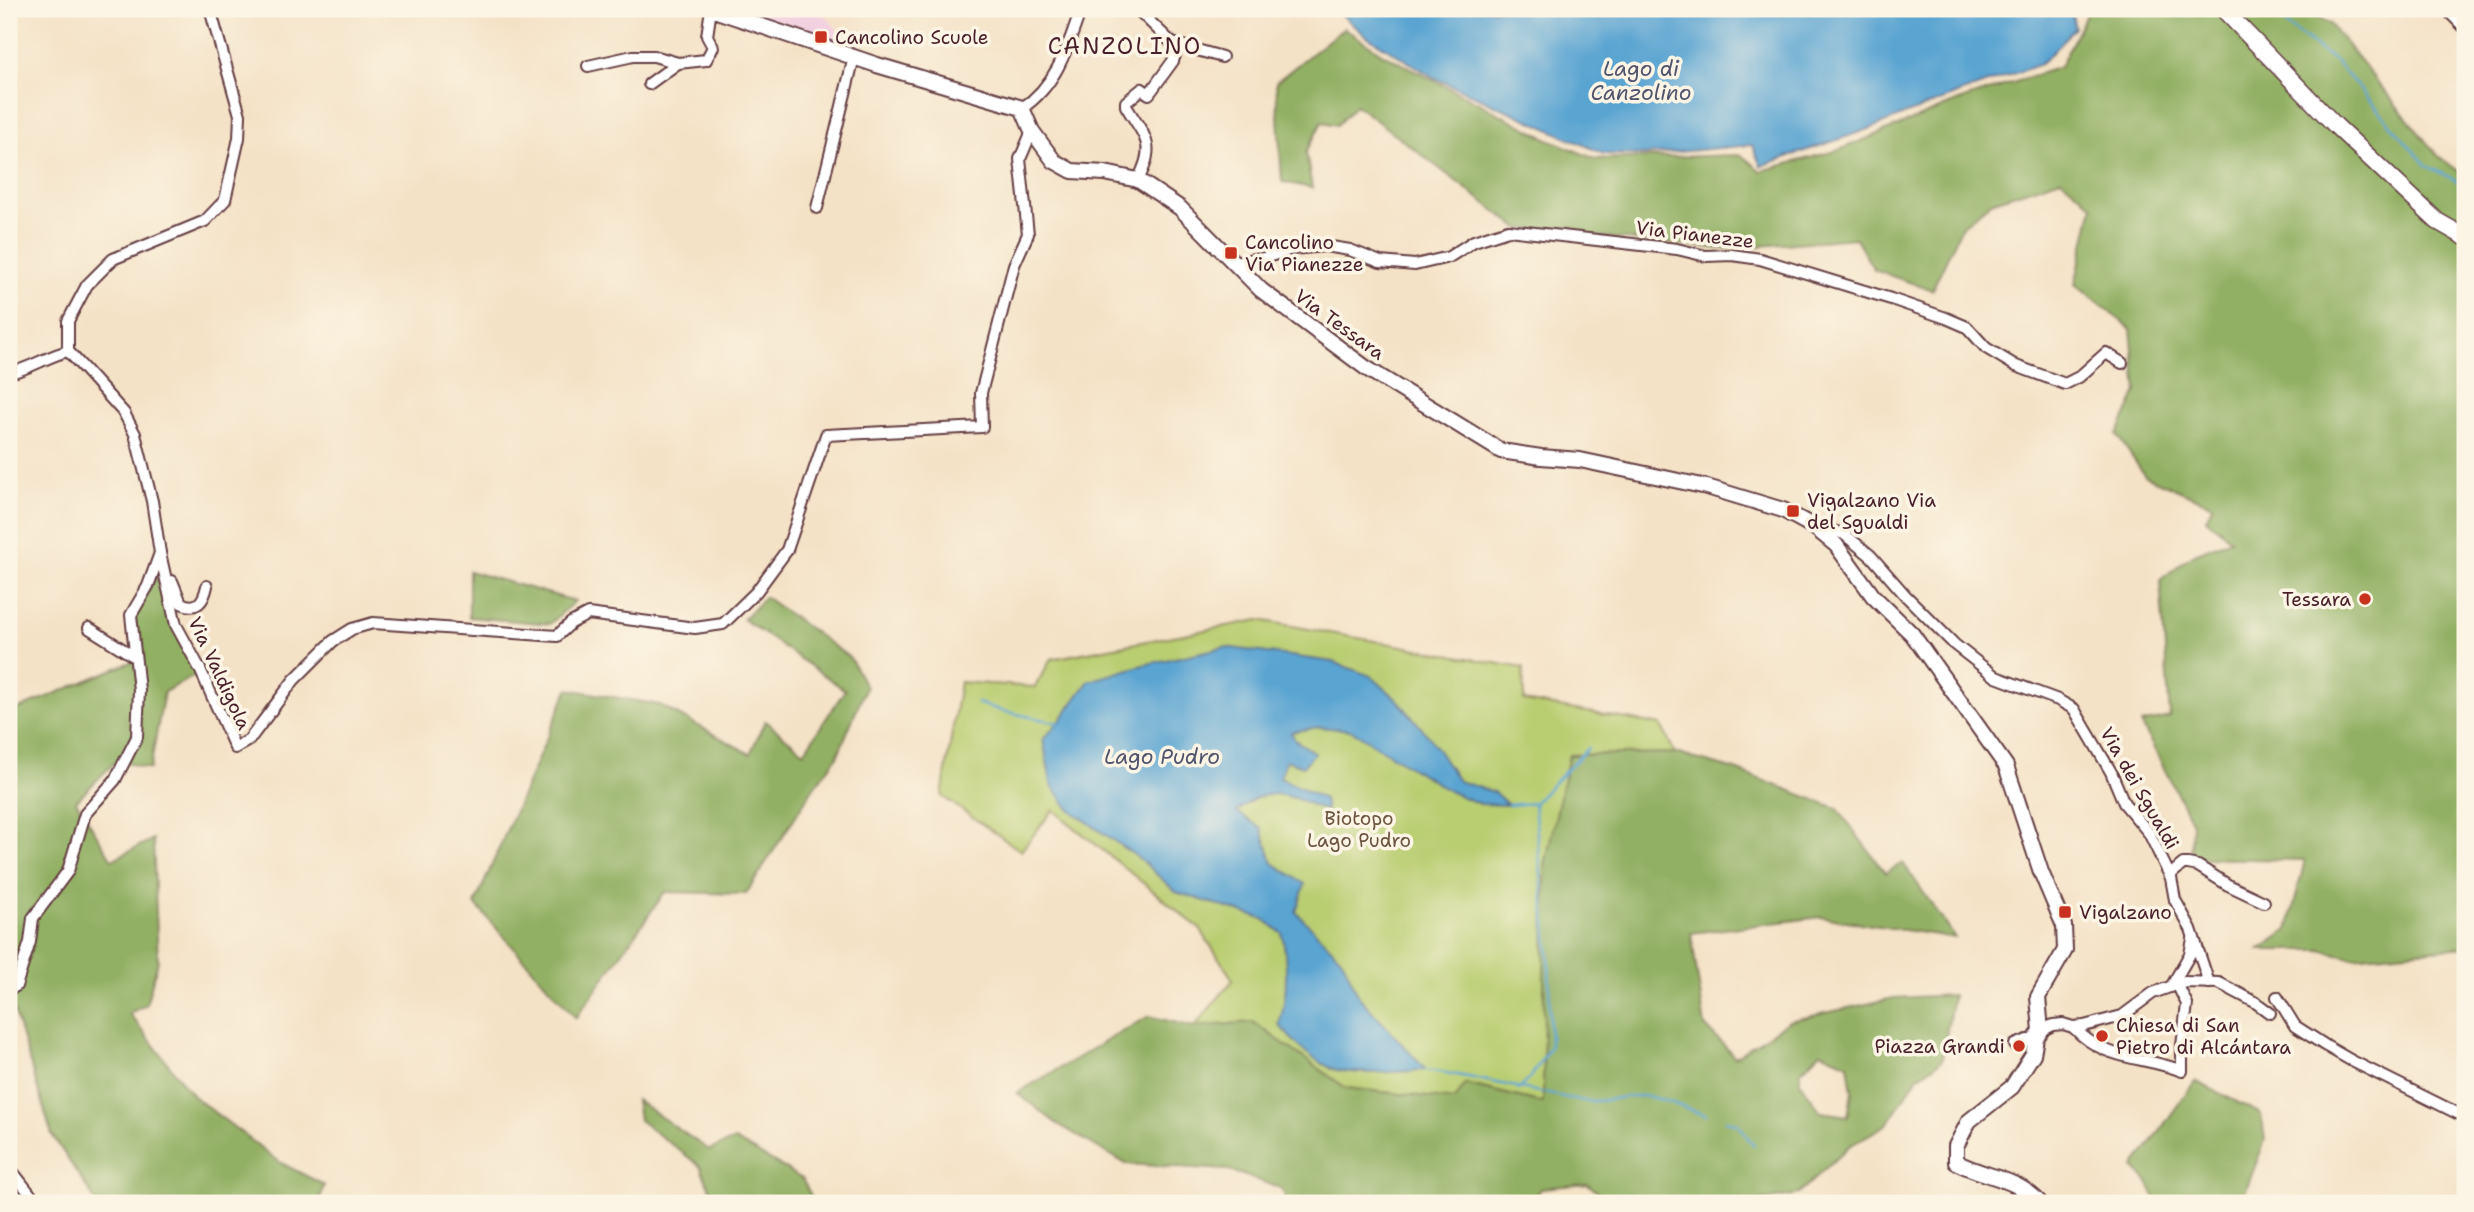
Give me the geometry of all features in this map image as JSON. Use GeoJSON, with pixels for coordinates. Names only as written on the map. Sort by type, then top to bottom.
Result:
{"type":"FeatureCollection","features":[{"type":"Feature","properties":{"kind":"main road"},"geometry":{"type":"LineString","coordinates":[[2223,9],[2336,125],[2437,221],[2465,237]]}},
{"type":"Feature","properties":{"kind":"street"},"geometry":{"type":"LineString","coordinates":[[9,373],[68,351],[68,321],[87,285],[113,259],[205,222],[225,200],[239,138],[240,115],[210,9]]}},
{"type":"Feature","properties":{"kind":"street"},"geometry":{"type":"LineString","coordinates":[[588,66],[633,56],[654,56],[678,63],[706,60],[713,47],[707,36],[711,9],[854,57],[1022,108],[1041,92],[1057,71],[1080,9]]}},
{"type":"Feature","properties":{"kind":"street"},"geometry":{"type":"LineString","coordinates":[[1138,9],[1172,43],[1222,57]]}},
{"type":"Feature","properties":{"kind":"street"},"geometry":{"type":"LineString","coordinates":[[2446,9],[2465,28]]}},
{"type":"Feature","properties":{"kind":"street"},"geometry":{"type":"LineString","coordinates":[[1138,180],[1148,161],[1149,150],[1126,102],[1142,89],[1149,94],[1173,61],[1175,55],[1172,43]]}},
{"type":"Feature","properties":{"kind":"street"},"geometry":{"type":"LineString","coordinates":[[817,208],[854,57]]}},
{"type":"Feature","properties":{"kind":"street"},"geometry":{"type":"LineString","coordinates":[[649,84],[678,63]]}},
{"type":"Feature","properties":{"kind":"street","name":"Via Tessara"},"geometry":{"type":"LineString","coordinates":[[1022,108],[1032,131],[1054,161],[1072,171],[1105,173],[1138,180],[1180,208],[1261,290],[1366,368],[1501,451],[1580,460],[1696,484],[1783,510],[1814,527]]}},
{"type":"Feature","properties":{"kind":"street","name":"Via Valdigola"},"geometry":{"type":"LineString","coordinates":[[68,351],[124,413],[135,434],[152,501],[176,625],[200,669],[235,748],[249,740],[294,680],[333,641],[352,629],[373,624],[405,624],[557,636],[571,623],[588,614],[695,628],[723,624],[756,592],[788,550],[826,435],[982,427],[981,393],[1014,265],[1028,234],[1020,159],[1032,131]]}},
{"type":"Feature","properties":{"kind":"street","name":"Via Pianezze"},"geometry":{"type":"LineString","coordinates":[[1233,262],[1264,258],[1292,248],[1325,246],[1350,250],[1380,262],[1415,265],[1449,257],[1474,241],[1508,230],[1563,235],[1677,249],[1706,256],[1732,255],[1760,259],[1891,299],[1967,327],[1986,348],[2016,366],[2065,384],[2079,377],[2106,353],[2122,363]]}},
{"type":"Feature","properties":{"kind":"street"},"geometry":{"type":"LineString","coordinates":[[1814,527],[1836,545],[1873,596],[1912,634],[2006,766],[2041,872],[2064,926],[2065,950],[2038,997],[2038,1036],[2032,1054],[2012,1087],[1969,1121],[1956,1146],[1956,1162],[1969,1169],[2015,1183],[2040,1203]]}},
{"type":"Feature","properties":{"kind":"street","name":"Via dei Sgualdi"},"geometry":{"type":"LineString","coordinates":[[1814,527],[1844,534],[1853,541],[1871,556],[1955,645],[1997,677],[2058,700],[2074,709],[2111,772],[2124,803],[2149,833],[2170,875],[2175,900],[2191,929],[2209,983]]}},
{"type":"Feature","properties":{"kind":"street"},"geometry":{"type":"LineString","coordinates":[[160,553],[181,604],[189,607],[199,605],[207,586]]}},
{"type":"Feature","properties":{"kind":"street"},"geometry":{"type":"LineString","coordinates":[[9,990],[16,986],[22,970],[33,918],[68,871],[85,814],[115,780],[137,737],[139,690],[131,615],[148,586],[160,553]]}},
{"type":"Feature","properties":{"kind":"street"},"geometry":{"type":"LineString","coordinates":[[89,628],[135,657]]}},
{"type":"Feature","properties":{"kind":"street","name":"Via dei Sgualdi"},"geometry":{"type":"LineString","coordinates":[[2170,875],[2183,864],[2198,866],[2228,885],[2264,902]]}},
{"type":"Feature","properties":{"kind":"street"},"geometry":{"type":"LineString","coordinates":[[2174,986],[2190,954],[2193,939]]}},
{"type":"Feature","properties":{"kind":"street"},"geometry":{"type":"LineString","coordinates":[[2073,1027],[2122,1016],[2153,993],[2184,982],[2219,983],[2270,1013]]}},
{"type":"Feature","properties":{"kind":"street"},"geometry":{"type":"LineString","coordinates":[[2015,1045],[2038,1036],[2053,1025],[2063,1024],[2073,1027],[2103,1051],[2182,1071],[2187,1004],[2174,986]]}},
{"type":"Feature","properties":{"kind":"street"},"geometry":{"type":"LineString","coordinates":[[2277,998],[2295,1026],[2352,1061],[2465,1117]]}},
{"type":"Feature","properties":{"kind":"street"},"geometry":{"type":"LineString","coordinates":[[9,1167],[37,1203]]}},
{"type":"Feature","properties":{"kind":"shaded area"},"geometry":{"type":"Polygon","coordinates":[[[734,9],[820,9],[850,44],[841,46],[824,35],[810,31],[801,33],[734,9]]]}},
{"type":"Feature","properties":{"kind":"green space"},"geometry":{"type":"Polygon","coordinates":[[[2089,9],[2206,9],[2212,13],[2214,9],[2303,9],[2329,23],[2437,155],[2465,176],[2465,947],[2351,957],[2320,950],[2260,950],[2288,930],[2305,860],[2191,858],[2192,823],[2141,723],[2170,717],[2160,580],[2192,555],[2231,539],[2206,519],[2213,505],[2145,476],[2117,435],[2137,392],[2131,329],[2075,284],[2093,206],[2061,179],[1991,202],[1962,226],[1932,290],[1874,270],[1856,238],[1721,249],[1518,228],[1356,105],[1337,125],[1322,122],[1306,152],[1312,188],[1282,182],[1276,82],[1344,28],[1383,54],[1548,139],[1595,159],[1741,155],[1761,171],[1839,150],[1964,99],[2060,67],[2089,9]]]}},
{"type":"Feature","properties":{"kind":"green space"},"geometry":{"type":"Polygon","coordinates":[[[469,571],[575,601],[550,624],[469,617],[469,571]]]}},
{"type":"Feature","properties":{"kind":"green space"},"geometry":{"type":"Polygon","coordinates":[[[156,577],[198,674],[164,692],[150,769],[117,760],[76,801],[112,860],[153,839],[158,961],[146,1005],[129,1013],[193,1096],[281,1163],[324,1185],[319,1203],[97,1203],[52,1135],[9,994],[9,713],[138,659],[133,616],[156,577]]]}},
{"type":"Feature","properties":{"kind":"green space"},"geometry":{"type":"Polygon","coordinates":[[[765,597],[850,658],[866,687],[837,757],[814,787],[746,894],[665,892],[576,1018],[475,904],[568,689],[660,705],[750,754],[765,721],[804,752],[845,690],[743,619],[765,597]]]}},
{"type":"Feature","properties":{"kind":"green space","name":"Biotopo Lago Pudro"},"geometry":{"type":"Polygon","coordinates":[[[1259,620],[1523,668],[1524,701],[1661,725],[1675,753],[1569,755],[1544,1103],[1465,1084],[1455,1100],[1346,1088],[1253,1022],[1194,1027],[1233,980],[1200,929],[1053,810],[1021,851],[942,796],[960,682],[1035,687],[1051,659],[1259,620]]]}},
{"type":"Feature","properties":{"kind":"green space"},"geometry":{"type":"Polygon","coordinates":[[[1675,753],[1735,770],[1837,808],[1885,873],[1903,863],[1955,938],[1821,917],[1691,933],[1705,1026],[1735,1057],[1789,1021],[1894,998],[1953,995],[1942,1060],[1917,1078],[1887,1124],[1848,1147],[1798,1194],[1749,1203],[1610,1203],[1588,1184],[1541,1188],[1532,1203],[1289,1203],[1281,1188],[1228,1170],[1126,1164],[1056,1123],[1017,1093],[1149,1016],[1194,1027],[1253,1022],[1346,1088],[1455,1100],[1465,1084],[1543,1103],[1545,865],[1569,755],[1675,753]],[[1821,1052],[1800,1072],[1800,1082],[1821,1112],[1848,1116],[1852,1092],[1848,1064],[1821,1052]]]}},
{"type":"Feature","properties":{"kind":"green space"},"geometry":{"type":"Polygon","coordinates":[[[2195,1081],[2261,1114],[2265,1140],[2244,1195],[2238,1203],[2158,1203],[2148,1182],[2134,1167],[2195,1081]]]}},
{"type":"Feature","properties":{"kind":"green space"},"geometry":{"type":"Polygon","coordinates":[[[636,1100],[709,1150],[735,1140],[802,1179],[815,1203],[716,1203],[700,1166],[639,1120],[636,1100]]]}},
{"type":"Feature","properties":{"kind":"water","name":"Lago di Canzolino"},"geometry":{"type":"Polygon","coordinates":[[[1335,9],[2071,9],[2075,28],[2041,64],[1869,129],[1761,166],[1752,145],[1645,155],[1604,154],[1435,78],[1365,35],[1335,9]]]}},
{"type":"Feature","properties":{"kind":"water","name":"Lago Pudro"},"geometry":{"type":"Polygon","coordinates":[[[1225,647],[1333,662],[1371,676],[1397,699],[1430,738],[1458,781],[1494,792],[1508,805],[1480,804],[1451,792],[1351,730],[1319,727],[1291,732],[1295,740],[1315,753],[1303,766],[1286,760],[1280,778],[1324,799],[1326,811],[1291,797],[1270,794],[1248,802],[1237,812],[1261,828],[1273,863],[1305,884],[1296,912],[1342,959],[1359,997],[1426,1070],[1349,1072],[1329,1067],[1308,1054],[1279,1025],[1286,979],[1282,933],[1263,919],[1176,892],[1141,860],[1069,809],[1051,784],[1043,739],[1089,681],[1143,665],[1225,647]]]}},
{"type":"Feature","properties":{"kind":"waterway"},"geometry":{"type":"LineString","coordinates":[[2266,9],[2336,62],[2427,166],[2465,185]]}},
{"type":"Feature","properties":{"kind":"waterway"},"geometry":{"type":"LineString","coordinates":[[977,703],[1059,723]]}},
{"type":"Feature","properties":{"kind":"waterway"},"geometry":{"type":"LineString","coordinates":[[1508,805],[1534,803],[1588,748]]}},
{"type":"Feature","properties":{"kind":"waterway"},"geometry":{"type":"LineString","coordinates":[[1519,1089],[1532,1075],[1550,1047],[1549,957],[1534,803]]}},
{"type":"Feature","properties":{"kind":"waterway"},"geometry":{"type":"LineString","coordinates":[[1426,1070],[1585,1101],[1644,1096],[1671,1102],[1706,1115]]}},
{"type":"Feature","properties":{"kind":"waterway"},"geometry":{"type":"LineString","coordinates":[[1726,1120],[1738,1124],[1754,1146]]}},
{"type":"Feature","properties":{"kind":"place","name":"Cancolino Scuole"},"geometry":{"type":"Point","coordinates":[821,37]}},
{"type":"Feature","properties":{"kind":"place","name":"Cancolino Via Pianezze"},"geometry":{"type":"Point","coordinates":[1231,253]}},
{"type":"Feature","properties":{"kind":"place","name":"Vigalzano Via del Sgualdi"},"geometry":{"type":"Point","coordinates":[1793,511]}},
{"type":"Feature","properties":{"kind":"place","name":"Tessara"},"geometry":{"type":"Point","coordinates":[2365,599]}},
{"type":"Feature","properties":{"kind":"place","name":"Vigalzano"},"geometry":{"type":"Point","coordinates":[2065,912]}},
{"type":"Feature","properties":{"kind":"place","name":"Chiesa di San Pietro di Alcántara"},"geometry":{"type":"Point","coordinates":[2102,1036]}},
{"type":"Feature","properties":{"kind":"place","name":"Piazza Grandi"},"geometry":{"type":"Point","coordinates":[2019,1046]}},
{"type":"Feature","properties":{"kind":"district","name":"CANZOLINO"},"geometry":{"type":"Point","coordinates":[1125,46]}}]}
